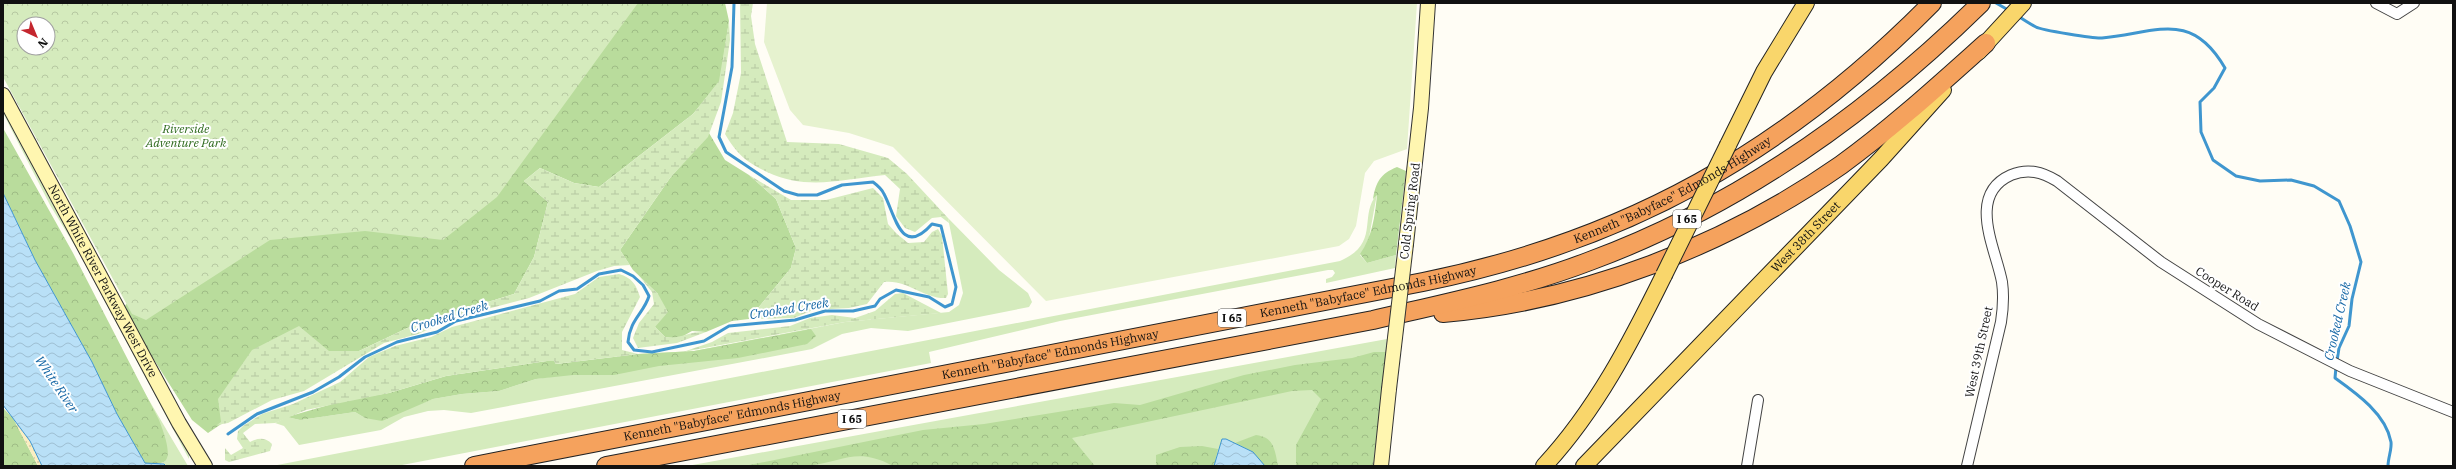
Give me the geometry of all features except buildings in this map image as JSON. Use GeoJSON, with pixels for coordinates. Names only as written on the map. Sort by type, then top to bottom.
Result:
{"type":"FeatureCollection","features":[{"type":"Feature","properties":{"kind":"highway","name":"Kenneth \"Babyface\" Edmonds Highway"},"geometry":{"type":"LineString","coordinates":[[606,466],[1373,320],[1470,298],[1559,272],[1615,252],[1690,218],[1775,170],[1833,131],[1908,72],[1981,3]]}},
{"type":"Feature","properties":{"kind":"highway","name":"Kenneth \"Babyface\" Edmonds Highway"},"geometry":{"type":"LineString","coordinates":[[474,466],[1139,339],[1442,278],[1524,257],[1624,221],[1664,203],[1726,168],[1822,103],[1876,57],[1928,7]]}},
{"type":"Feature","properties":{"kind":"highway"},"geometry":{"type":"LineString","coordinates":[[1373,320],[1473,311],[1558,293],[1640,268],[1704,242],[1769,210],[1841,165],[1906,114],[1986,43]]}},
{"type":"Feature","properties":{"kind":"main road"},"geometry":{"type":"LineString","coordinates":[[1544,466],[1571,434],[1606,385],[1664,275],[1764,72],[1806,3]]}},
{"type":"Feature","properties":{"kind":"main road","name":"West 38th Street"},"geometry":{"type":"LineString","coordinates":[[1584,466],[1881,159],[2023,3]]}},
{"type":"Feature","properties":{"kind":"street","name":"Cold Spring Road"},"geometry":{"type":"LineString","coordinates":[[1381,466],[1421,108],[1428,3]]}},
{"type":"Feature","properties":{"kind":"street"},"geometry":{"type":"LineString","coordinates":[[2376,3],[2397,14],[2414,3]]}},
{"type":"Feature","properties":{"kind":"street","name":"North White River Parkway West Drive"},"geometry":{"type":"LineString","coordinates":[[3,94],[179,423],[205,466]]}},
{"type":"Feature","properties":{"kind":"street","name":"Cooper Road"},"geometry":{"type":"LineString","coordinates":[[2005,179],[2020,172],[2034,171],[2052,178],[2123,234],[2188,281],[2258,324],[2350,371],[2453,412]]}},
{"type":"Feature","properties":{"kind":"street","name":"West 39th Street"},"geometry":{"type":"LineString","coordinates":[[1967,466],[2002,313],[2002,282],[1986,216],[1989,199],[1998,185],[2005,179]]}},
{"type":"Feature","properties":{"kind":"street"},"geometry":{"type":"LineString","coordinates":[[1747,466],[1758,400]]}},
{"type":"Feature","properties":{"kind":"green space","name":"Riverside Adventure Park"},"geometry":{"type":"Polygon","coordinates":[[[3,3],[638,3],[497,197],[443,240],[365,231],[270,240],[146,320],[132,314],[3,77],[3,3]]]}},
{"type":"Feature","properties":{"kind":"green space"},"geometry":{"type":"Polygon","coordinates":[[[617,3],[725,3],[729,21],[720,81],[693,114],[599,187],[574,183],[540,168],[524,181],[548,202],[534,257],[514,294],[418,323],[359,351],[329,351],[208,433],[192,420],[122,309],[137,292],[617,3]]]}},
{"type":"Feature","properties":{"kind":"green space"},"geometry":{"type":"Polygon","coordinates":[[[740,3],[753,3],[751,16],[755,44],[787,142],[839,144],[888,158],[907,174],[948,218],[949,223],[941,217],[932,218],[915,232],[905,228],[896,216],[900,189],[885,175],[840,181],[797,181],[782,178],[767,172],[753,165],[738,152],[725,134],[733,113],[741,73],[740,3]]]}},
{"type":"Feature","properties":{"kind":"green space"},"geometry":{"type":"Polygon","coordinates":[[[767,3],[1417,3],[1407,149],[1374,161],[1365,173],[1356,226],[1349,239],[1339,246],[1046,301],[893,147],[849,133],[803,125],[790,110],[764,42],[767,3]]]}},
{"type":"Feature","properties":{"kind":"green space"},"geometry":{"type":"Polygon","coordinates":[[[729,21],[730,40],[721,102],[708,137],[670,178],[620,250],[630,265],[614,266],[597,271],[529,298],[457,317],[418,334],[384,343],[304,391],[272,400],[228,423],[217,425],[221,422],[218,399],[252,350],[299,326],[329,351],[359,351],[418,323],[514,294],[534,257],[548,202],[524,181],[540,168],[574,183],[599,187],[693,114],[719,81],[729,21]]]}},
{"type":"Feature","properties":{"kind":"green space"},"geometry":{"type":"Polygon","coordinates":[[[3,108],[189,452],[189,459],[78,251],[50,205],[3,113],[3,108]]]}},
{"type":"Feature","properties":{"kind":"green space"},"geometry":{"type":"Polygon","coordinates":[[[3,128],[73,253],[159,420],[168,451],[165,461],[161,463],[145,463],[117,414],[92,362],[35,260],[3,193],[3,128]]]}},
{"type":"Feature","properties":{"kind":"green space"},"geometry":{"type":"Polygon","coordinates":[[[709,133],[725,160],[749,175],[776,199],[796,248],[791,268],[749,319],[732,321],[706,332],[692,331],[678,339],[665,337],[655,327],[658,294],[633,270],[620,250],[670,178],[709,133]]]}},
{"type":"Feature","properties":{"kind":"green space"},"geometry":{"type":"Polygon","coordinates":[[[1397,167],[1406,171],[1396,255],[1367,263],[1360,254],[1367,241],[1372,226],[1377,195],[1373,199],[1377,183],[1386,173],[1397,167]]]}},
{"type":"Feature","properties":{"kind":"green space"},"geometry":{"type":"Polygon","coordinates":[[[749,175],[791,200],[826,200],[873,188],[883,198],[888,224],[908,243],[924,242],[932,232],[938,229],[942,236],[948,294],[946,298],[930,296],[900,283],[884,282],[867,304],[849,308],[813,310],[794,318],[749,319],[791,268],[796,248],[776,199],[749,175]]]}},
{"type":"Feature","properties":{"kind":"green space"},"geometry":{"type":"Polygon","coordinates":[[[1377,194],[1368,243],[1360,255],[1367,263],[1396,255],[1395,268],[1326,283],[1326,279],[1332,277],[1335,273],[1333,270],[1328,270],[1060,321],[929,352],[931,363],[397,466],[272,466],[1340,261],[1353,254],[1365,238],[1369,212],[1377,194]]]}},
{"type":"Feature","properties":{"kind":"green space"},"geometry":{"type":"Polygon","coordinates":[[[948,218],[999,270],[1028,293],[1032,302],[1029,307],[908,331],[871,328],[842,334],[812,349],[471,413],[444,410],[428,411],[404,417],[381,430],[299,445],[284,426],[275,423],[287,417],[300,420],[355,412],[365,418],[409,408],[433,399],[462,394],[499,391],[536,379],[556,376],[638,354],[694,351],[845,322],[949,312],[959,305],[963,293],[948,218]]]}},
{"type":"Feature","properties":{"kind":"green space"},"geometry":{"type":"Polygon","coordinates":[[[619,274],[627,277],[633,282],[640,297],[622,332],[622,350],[638,354],[556,364],[554,361],[547,361],[446,376],[389,393],[306,410],[275,423],[255,424],[243,433],[250,442],[261,439],[267,440],[272,444],[270,451],[229,462],[225,460],[225,448],[231,455],[243,448],[237,439],[238,431],[243,426],[262,414],[293,404],[340,382],[369,357],[395,346],[431,337],[452,327],[575,294],[599,277],[619,274]]]}},
{"type":"Feature","properties":{"kind":"green space"},"geometry":{"type":"Polygon","coordinates":[[[639,276],[658,294],[668,312],[655,327],[665,337],[676,337],[706,332],[677,343],[638,348],[633,338],[639,323],[654,304],[652,292],[639,276]]]}},
{"type":"Feature","properties":{"kind":"green space"},"geometry":{"type":"Polygon","coordinates":[[[903,293],[941,313],[845,322],[683,352],[712,342],[728,333],[790,326],[810,318],[832,315],[855,318],[875,311],[895,294],[903,293]]]}},
{"type":"Feature","properties":{"kind":"green space"},"geometry":{"type":"Polygon","coordinates":[[[811,329],[816,336],[807,344],[738,358],[659,366],[614,375],[573,375],[536,379],[499,391],[462,394],[433,399],[382,421],[365,418],[355,412],[300,420],[287,417],[346,400],[389,393],[446,376],[547,361],[554,361],[556,364],[638,354],[694,351],[811,329]]]}},
{"type":"Feature","properties":{"kind":"green space"},"geometry":{"type":"Polygon","coordinates":[[[1387,339],[1373,466],[687,466],[1387,339]]]}},
{"type":"Feature","properties":{"kind":"green space"},"geometry":{"type":"Polygon","coordinates":[[[1374,352],[1386,352],[1373,466],[1296,466],[1296,445],[1321,399],[1312,390],[1292,391],[1072,438],[1095,466],[893,466],[881,460],[860,456],[801,467],[744,466],[923,430],[984,424],[1114,403],[1140,405],[1244,375],[1295,365],[1352,358],[1374,352]]]}},
{"type":"Feature","properties":{"kind":"green space"},"geometry":{"type":"Polygon","coordinates":[[[140,385],[188,466],[168,466],[162,463],[165,461],[140,385]]]}},
{"type":"Feature","properties":{"kind":"green space"},"geometry":{"type":"Polygon","coordinates":[[[3,408],[13,418],[38,466],[3,466],[3,408]]]}},
{"type":"Feature","properties":{"kind":"green space"},"geometry":{"type":"Polygon","coordinates":[[[1256,435],[1267,438],[1273,445],[1278,466],[1265,466],[1253,452],[1235,443],[1256,435]]]}},
{"type":"Feature","properties":{"kind":"green space"},"geometry":{"type":"Polygon","coordinates":[[[1202,446],[1218,449],[1214,466],[1156,466],[1156,455],[1180,447],[1202,446]]]}},
{"type":"Feature","properties":{"kind":"sand"},"geometry":{"type":"Polygon","coordinates":[[[14,419],[30,441],[42,466],[38,466],[14,419]]]}},
{"type":"Feature","properties":{"kind":"water","name":"White River"},"geometry":{"type":"Polygon","coordinates":[[[3,193],[35,260],[92,362],[117,414],[145,463],[164,464],[166,466],[42,466],[30,441],[3,405],[3,193]]]}},
{"type":"Feature","properties":{"kind":"water"},"geometry":{"type":"Polygon","coordinates":[[[1222,439],[1226,439],[1253,452],[1265,466],[1214,466],[1222,439]]]}},
{"type":"Feature","properties":{"kind":"waterway","name":"Crooked Creek"},"geometry":{"type":"LineString","coordinates":[[228,434],[257,414],[313,392],[339,377],[365,357],[397,342],[437,332],[456,321],[540,301],[559,291],[577,289],[599,274],[621,270],[633,276],[643,285],[649,296],[631,328],[628,342],[634,350],[652,352],[704,341],[729,326],[795,320],[825,311],[853,311],[875,306],[880,299],[896,290],[929,297],[945,307],[952,304],[956,287],[941,226],[932,224],[921,234],[913,237],[906,235],[900,230],[883,192],[873,182],[842,185],[817,195],[798,195],[784,191],[726,152],[719,137],[732,67],[734,3]]}},
{"type":"Feature","properties":{"kind":"waterway","name":"Crooked Creek"},"geometry":{"type":"LineString","coordinates":[[1996,3],[2010,11]]}},
{"type":"Feature","properties":{"kind":"waterway","name":"Crooked Creek"},"geometry":{"type":"LineString","coordinates":[[2018,16],[2036,27],[2098,38],[2156,30],[2171,29],[2185,31],[2199,38],[2212,50],[2225,68],[2214,88],[2200,102],[2201,132],[2213,160],[2236,176],[2260,181],[2291,180],[2314,186],[2339,201],[2350,226],[2361,262],[2352,299],[2349,326],[2339,348],[2337,361]]}},
{"type":"Feature","properties":{"kind":"waterway","name":"Crooked Creek"},"geometry":{"type":"LineString","coordinates":[[2336,367],[2335,378],[2361,397],[2377,413],[2383,422],[2391,442],[2388,466]]}}]}
